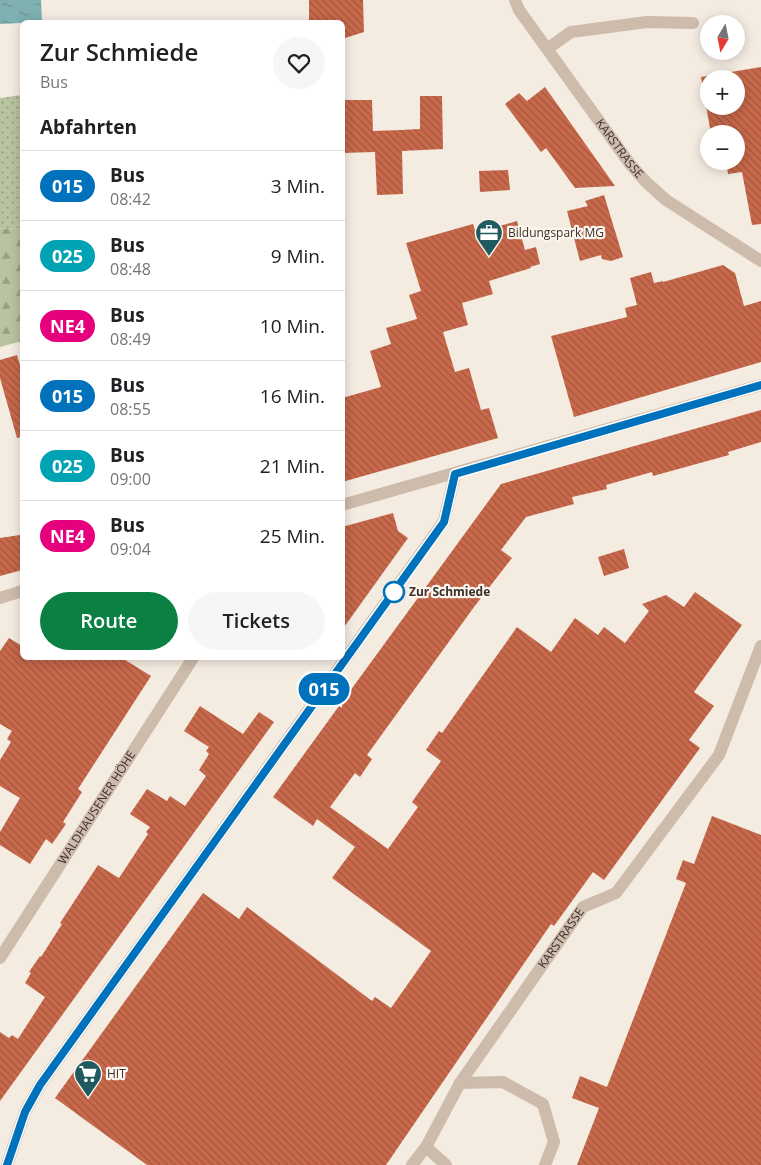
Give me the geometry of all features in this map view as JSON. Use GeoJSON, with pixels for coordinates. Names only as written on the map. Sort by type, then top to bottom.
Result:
{"type":"FeatureCollection","features":[{"type":"Feature","properties":{"kind":"street","name":"KARSTRASSE"},"geometry":{"type":"LineString","coordinates":[[514,0],[546,49],[630,164],[646,182],[666,200],[761,261]]}},
{"type":"Feature","properties":{"kind":"street"},"geometry":{"type":"LineString","coordinates":[[546,49],[571,32],[647,22],[693,23]]}},
{"type":"Feature","properties":{"kind":"street"},"geometry":{"type":"LineString","coordinates":[[345,504],[761,385]]}},
{"type":"Feature","properties":{"kind":"street"},"geometry":{"type":"LineString","coordinates":[[7,1165],[25,1112],[40,1085],[444,522],[455,474]]}},
{"type":"Feature","properties":{"kind":"street"},"geometry":{"type":"LineString","coordinates":[[0,598],[20,592]]}},
{"type":"Feature","properties":{"kind":"street","name":"KARSTRASSE"},"geometry":{"type":"LineString","coordinates":[[412,1165],[426,1147],[460,1083],[583,907],[616,893],[719,755],[761,646]]}},
{"type":"Feature","properties":{"kind":"street","name":"WALDHAUSENER HÖHE"},"geometry":{"type":"LineString","coordinates":[[0,958],[192,660]]}},
{"type":"Feature","properties":{"kind":"street"},"geometry":{"type":"LineString","coordinates":[[460,1083],[503,1082],[543,1104],[554,1142],[544,1165]]}},
{"type":"Feature","properties":{"kind":"street"},"geometry":{"type":"LineString","coordinates":[[426,1147],[446,1165]]}},
{"type":"Feature","properties":{"kind":"green space"},"geometry":{"type":"Polygon","coordinates":[[[20,95],[20,228],[0,229],[0,98],[20,95]]]}},
{"type":"Feature","properties":{"kind":"green space"},"geometry":{"type":"Polygon","coordinates":[[[20,228],[20,342],[0,347],[0,229],[20,228]]]}},
{"type":"Feature","properties":{"kind":"water"},"geometry":{"type":"Polygon","coordinates":[[[0,0],[41,0],[42,20],[20,20],[20,23],[0,24],[0,0]]]}},
{"type":"Feature","properties":{"kind":"building"},"geometry":{"type":"Polygon","coordinates":[[[309,0],[363,0],[364,32],[345,38],[345,20],[309,20],[309,0]]]}},
{"type":"Feature","properties":{"kind":"building"},"geometry":{"type":"Polygon","coordinates":[[[761,67],[761,224],[752,225],[742,172],[728,174],[727,170],[745,170],[745,125],[709,125],[708,115],[745,115],[745,70],[743,70],[761,67]]]}},
{"type":"Feature","properties":{"kind":"building"},"geometry":{"type":"Polygon","coordinates":[[[545,87],[615,186],[575,188],[546,148],[541,152],[505,104],[519,93],[527,101],[545,87]]]}},
{"type":"Feature","properties":{"kind":"building"},"geometry":{"type":"Polygon","coordinates":[[[420,96],[442,96],[443,149],[402,151],[403,194],[377,195],[375,152],[345,153],[345,100],[372,100],[373,131],[420,129],[420,96]]]}},
{"type":"Feature","properties":{"kind":"building"},"geometry":{"type":"Polygon","coordinates":[[[508,170],[510,190],[480,192],[479,171],[508,170]]]}},
{"type":"Feature","properties":{"kind":"building"},"geometry":{"type":"Polygon","coordinates":[[[604,195],[623,257],[611,261],[602,259],[601,255],[580,261],[567,211],[588,206],[585,201],[604,195]]]}},
{"type":"Feature","properties":{"kind":"building"},"geometry":{"type":"Polygon","coordinates":[[[517,221],[525,250],[536,247],[540,264],[489,281],[493,294],[462,303],[468,325],[443,332],[455,372],[469,368],[481,410],[489,408],[498,438],[345,481],[345,397],[381,387],[370,351],[391,344],[386,328],[417,319],[409,295],[421,291],[406,243],[473,224],[476,233],[517,221]]]}},
{"type":"Feature","properties":{"kind":"building"},"geometry":{"type":"Polygon","coordinates":[[[723,265],[735,273],[744,306],[761,301],[761,362],[574,417],[551,336],[627,317],[625,308],[637,305],[630,278],[651,272],[654,283],[663,282],[723,265]]]}},
{"type":"Feature","properties":{"kind":"building"},"geometry":{"type":"Polygon","coordinates":[[[17,355],[20,365],[20,437],[17,438],[0,378],[0,360],[17,355]]]}},
{"type":"Feature","properties":{"kind":"building"},"geometry":{"type":"Polygon","coordinates":[[[761,410],[761,442],[728,452],[729,455],[653,476],[652,472],[606,485],[607,489],[572,497],[574,504],[526,517],[501,550],[512,558],[474,607],[367,755],[372,759],[360,777],[355,773],[330,807],[388,849],[418,807],[412,802],[441,761],[426,750],[439,731],[442,733],[517,627],[551,652],[575,618],[598,635],[604,627],[625,643],[649,611],[642,604],[666,595],[684,607],[695,592],[742,625],[694,692],[714,706],[689,740],[700,748],[604,880],[593,872],[554,926],[551,924],[386,1165],[147,1165],[55,1098],[203,893],[239,919],[247,907],[372,1001],[375,997],[391,1008],[431,951],[332,878],[355,847],[317,819],[313,826],[273,797],[339,706],[342,708],[342,702],[501,484],[761,410]]]}},
{"type":"Feature","properties":{"kind":"building"},"geometry":{"type":"Polygon","coordinates":[[[393,513],[398,531],[408,538],[345,626],[345,526],[393,513]]]}},
{"type":"Feature","properties":{"kind":"building"},"geometry":{"type":"Polygon","coordinates":[[[20,535],[20,571],[0,576],[0,538],[20,535]]]}},
{"type":"Feature","properties":{"kind":"building"},"geometry":{"type":"Polygon","coordinates":[[[624,549],[629,568],[604,576],[598,557],[624,549]]]}},
{"type":"Feature","properties":{"kind":"building"},"geometry":{"type":"Polygon","coordinates":[[[9,638],[20,645],[20,660],[125,660],[151,676],[78,789],[82,792],[63,822],[66,824],[52,844],[46,839],[30,864],[0,845],[0,832],[20,798],[0,786],[0,760],[11,742],[7,739],[12,731],[0,724],[0,651],[9,638]]]}},
{"type":"Feature","properties":{"kind":"building"},"geometry":{"type":"Polygon","coordinates":[[[200,706],[243,734],[259,712],[274,722],[0,1101],[0,1032],[9,1038],[12,1035],[18,1039],[45,997],[25,983],[31,973],[29,972],[62,924],[60,923],[98,865],[119,878],[148,834],[146,832],[150,827],[130,814],[147,789],[167,801],[170,796],[185,806],[206,776],[199,770],[209,754],[206,751],[209,747],[184,731],[200,706]]]}},
{"type":"Feature","properties":{"kind":"building"},"geometry":{"type":"Polygon","coordinates":[[[712,816],[761,835],[761,1165],[577,1165],[599,1108],[572,1098],[580,1076],[607,1087],[686,883],[676,879],[683,860],[694,864],[712,816]]]}},
{"type":"Feature","properties":{"kind":"bus line","name":"015"},"geometry":{"type":"LineString","coordinates":[[345,660],[444,522],[455,474],[761,385]]}},
{"type":"Feature","properties":{"kind":"bus line","name":"015"},"geometry":{"type":"LineString","coordinates":[[7,1165],[25,1112],[40,1085],[345,660]]}},
{"type":"Feature","properties":{"kind":"place","name":"Bildungspark MG"},"geometry":{"type":"Point","coordinates":[489,257]}},
{"type":"Feature","properties":{"kind":"place","name":"Zur Schmiede"},"geometry":{"type":"Point","coordinates":[394,592]}},
{"type":"Feature","properties":{"kind":"place","name":"HIT"},"geometry":{"type":"Point","coordinates":[88,1098]}}]}
